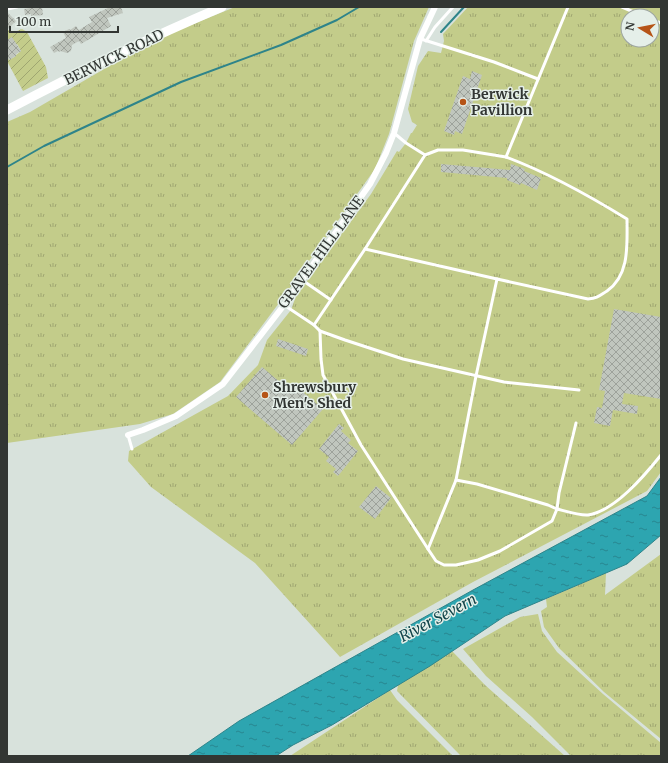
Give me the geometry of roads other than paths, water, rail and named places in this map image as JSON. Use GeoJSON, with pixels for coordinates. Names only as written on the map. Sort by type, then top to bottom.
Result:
{"type":"FeatureCollection","features":[{"type":"Feature","properties":{"kind":"main road","name":"BERWICK ROAD"},"geometry":{"type":"LineString","coordinates":[[7,110],[168,30],[222,7]]}},
{"type":"Feature","properties":{"kind":"street","name":"GRAVEL HILL LANE"},"geometry":{"type":"LineString","coordinates":[[128,435],[176,416],[223,384],[302,280],[370,184],[386,154],[435,7]]}},
{"type":"Feature","properties":{"kind":"lane"},"geometry":{"type":"LineString","coordinates":[[7,9],[17,7]]}},
{"type":"Feature","properties":{"kind":"lane"},"geometry":{"type":"LineString","coordinates":[[452,7],[423,40],[494,62],[538,78]]}},
{"type":"Feature","properties":{"kind":"lane"},"geometry":{"type":"LineString","coordinates":[[506,157],[568,7]]}},
{"type":"Feature","properties":{"kind":"lane"},"geometry":{"type":"LineString","coordinates":[[394,133],[406,143],[425,155]]}},
{"type":"Feature","properties":{"kind":"lane"},"geometry":{"type":"LineString","coordinates":[[314,325],[425,155],[438,150],[463,150],[506,157],[529,165],[590,196],[627,219],[626,252],[623,271],[612,287],[596,298],[588,299],[365,249]]}},
{"type":"Feature","properties":{"kind":"lane"},"geometry":{"type":"LineString","coordinates":[[428,549],[456,480],[497,279]]}},
{"type":"Feature","properties":{"kind":"lane"},"geometry":{"type":"LineString","coordinates":[[302,280],[331,300]]}},
{"type":"Feature","properties":{"kind":"lane"},"geometry":{"type":"LineString","coordinates":[[284,305],[314,325],[320,331],[403,359],[504,382],[578,390]]}},
{"type":"Feature","properties":{"kind":"lane"},"geometry":{"type":"LineString","coordinates":[[320,331],[323,375],[361,445],[436,561],[444,565],[456,565],[478,560],[500,551],[552,521],[557,509],[559,493],[576,423]]}},
{"type":"Feature","properties":{"kind":"lane"},"geometry":{"type":"LineString","coordinates":[[128,435],[132,449]]}},
{"type":"Feature","properties":{"kind":"lane"},"geometry":{"type":"LineString","coordinates":[[456,480],[477,484],[557,509],[586,515],[599,512],[612,505],[638,481],[661,455]]}},
{"type":"Feature","properties":{"kind":"water","name":"River Severn"},"geometry":{"type":"Polygon","coordinates":[[[661,477],[661,535],[627,564],[505,616],[430,666],[332,725],[293,745],[276,756],[188,756],[239,721],[473,590],[647,496],[661,477]]]}},
{"type":"Feature","properties":{"kind":"waterway"},"geometry":{"type":"LineString","coordinates":[[7,167],[44,146],[181,82],[281,45],[337,20],[359,7]]}},
{"type":"Feature","properties":{"kind":"waterway"},"geometry":{"type":"LineString","coordinates":[[441,32],[464,7]]}},
{"type":"Feature","properties":{"kind":"place","name":"Berwick Pavillion"},"geometry":{"type":"Point","coordinates":[463,102]}},
{"type":"Feature","properties":{"kind":"place","name":"Shrewsbury Men's Shed"},"geometry":{"type":"Point","coordinates":[265,395]}}]}
